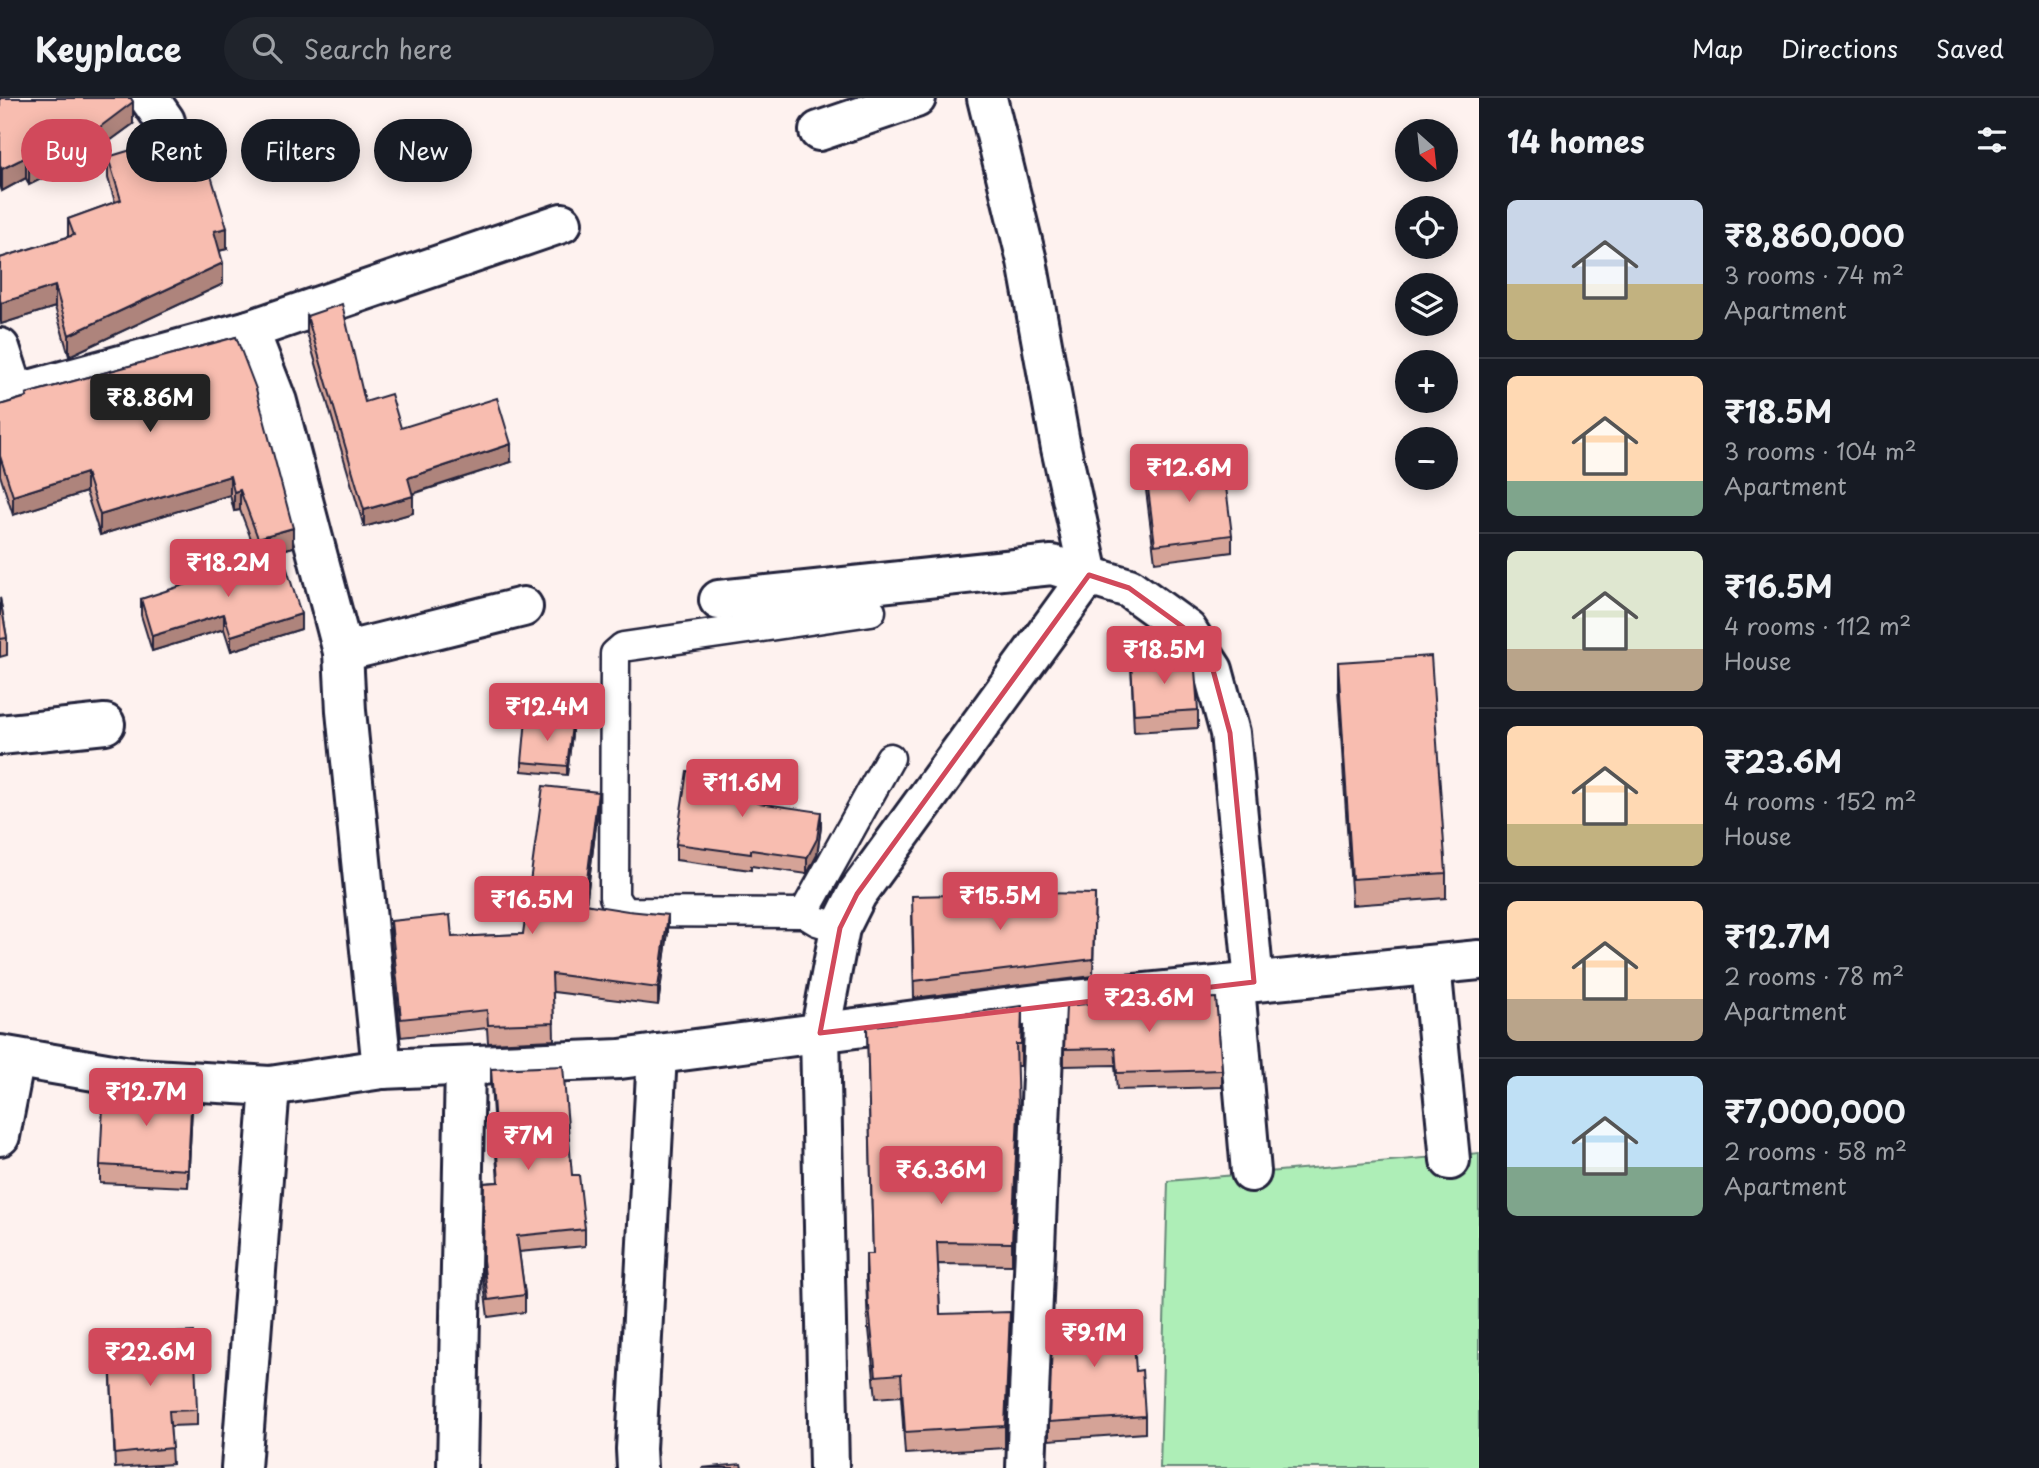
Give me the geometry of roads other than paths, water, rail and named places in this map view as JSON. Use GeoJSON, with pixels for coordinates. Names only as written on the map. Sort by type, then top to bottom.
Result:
{"type":"FeatureCollection","features":[{"type":"Feature","properties":{"kind":"street"},"geometry":{"type":"LineString","coordinates":[[819,131],[916,98]]}},
{"type":"Feature","properties":{"kind":"street"},"geometry":{"type":"LineString","coordinates":[[829,1468],[820,1033],[840,928],[857,894],[1089,575],[1061,448],[1027,261],[987,98]]}},
{"type":"Feature","properties":{"kind":"street"},"geometry":{"type":"LineString","coordinates":[[0,348],[7,396],[249,330],[562,223]]}},
{"type":"Feature","properties":{"kind":"street"},"geometry":{"type":"LineString","coordinates":[[249,330],[276,402],[343,652],[346,711],[382,1069]]}},
{"type":"Feature","properties":{"kind":"street"},"geometry":{"type":"LineString","coordinates":[[719,600],[1052,565],[1129,588],[1187,630],[1213,670],[1230,733],[1251,1172]]}},
{"type":"Feature","properties":{"kind":"street"},"geometry":{"type":"LineString","coordinates":[[343,652],[523,607]]}},
{"type":"Feature","properties":{"kind":"street"},"geometry":{"type":"LineString","coordinates":[[0,735],[104,724]]}},
{"type":"Feature","properties":{"kind":"street"},"geometry":{"type":"LineString","coordinates":[[0,1136],[8,1057],[136,1078],[270,1086],[382,1069],[620,1059],[1045,1003],[1479,960]]}},
{"type":"Feature","properties":{"kind":"street"},"geometry":{"type":"LineString","coordinates":[[1432,965],[1450,1160]]}},
{"type":"Feature","properties":{"kind":"street"},"geometry":{"type":"LineString","coordinates":[[1026,1468],[1045,1003]]}},
{"type":"Feature","properties":{"kind":"street"},"geometry":{"type":"LineString","coordinates":[[637,1468],[657,1054]]}},
{"type":"Feature","properties":{"kind":"street"},"geometry":{"type":"LineString","coordinates":[[457,1468],[465,1066]]}},
{"type":"Feature","properties":{"kind":"street"},"geometry":{"type":"LineString","coordinates":[[241,1468],[270,1086]]}},
{"type":"Feature","properties":{"kind":"lane"},"geometry":{"type":"LineString","coordinates":[[840,928],[817,921],[804,913],[628,912],[620,907],[614,897],[615,654],[623,647],[871,611]]}},
{"type":"Feature","properties":{"kind":"lane"},"geometry":{"type":"LineString","coordinates":[[804,913],[890,758]]}}]}
